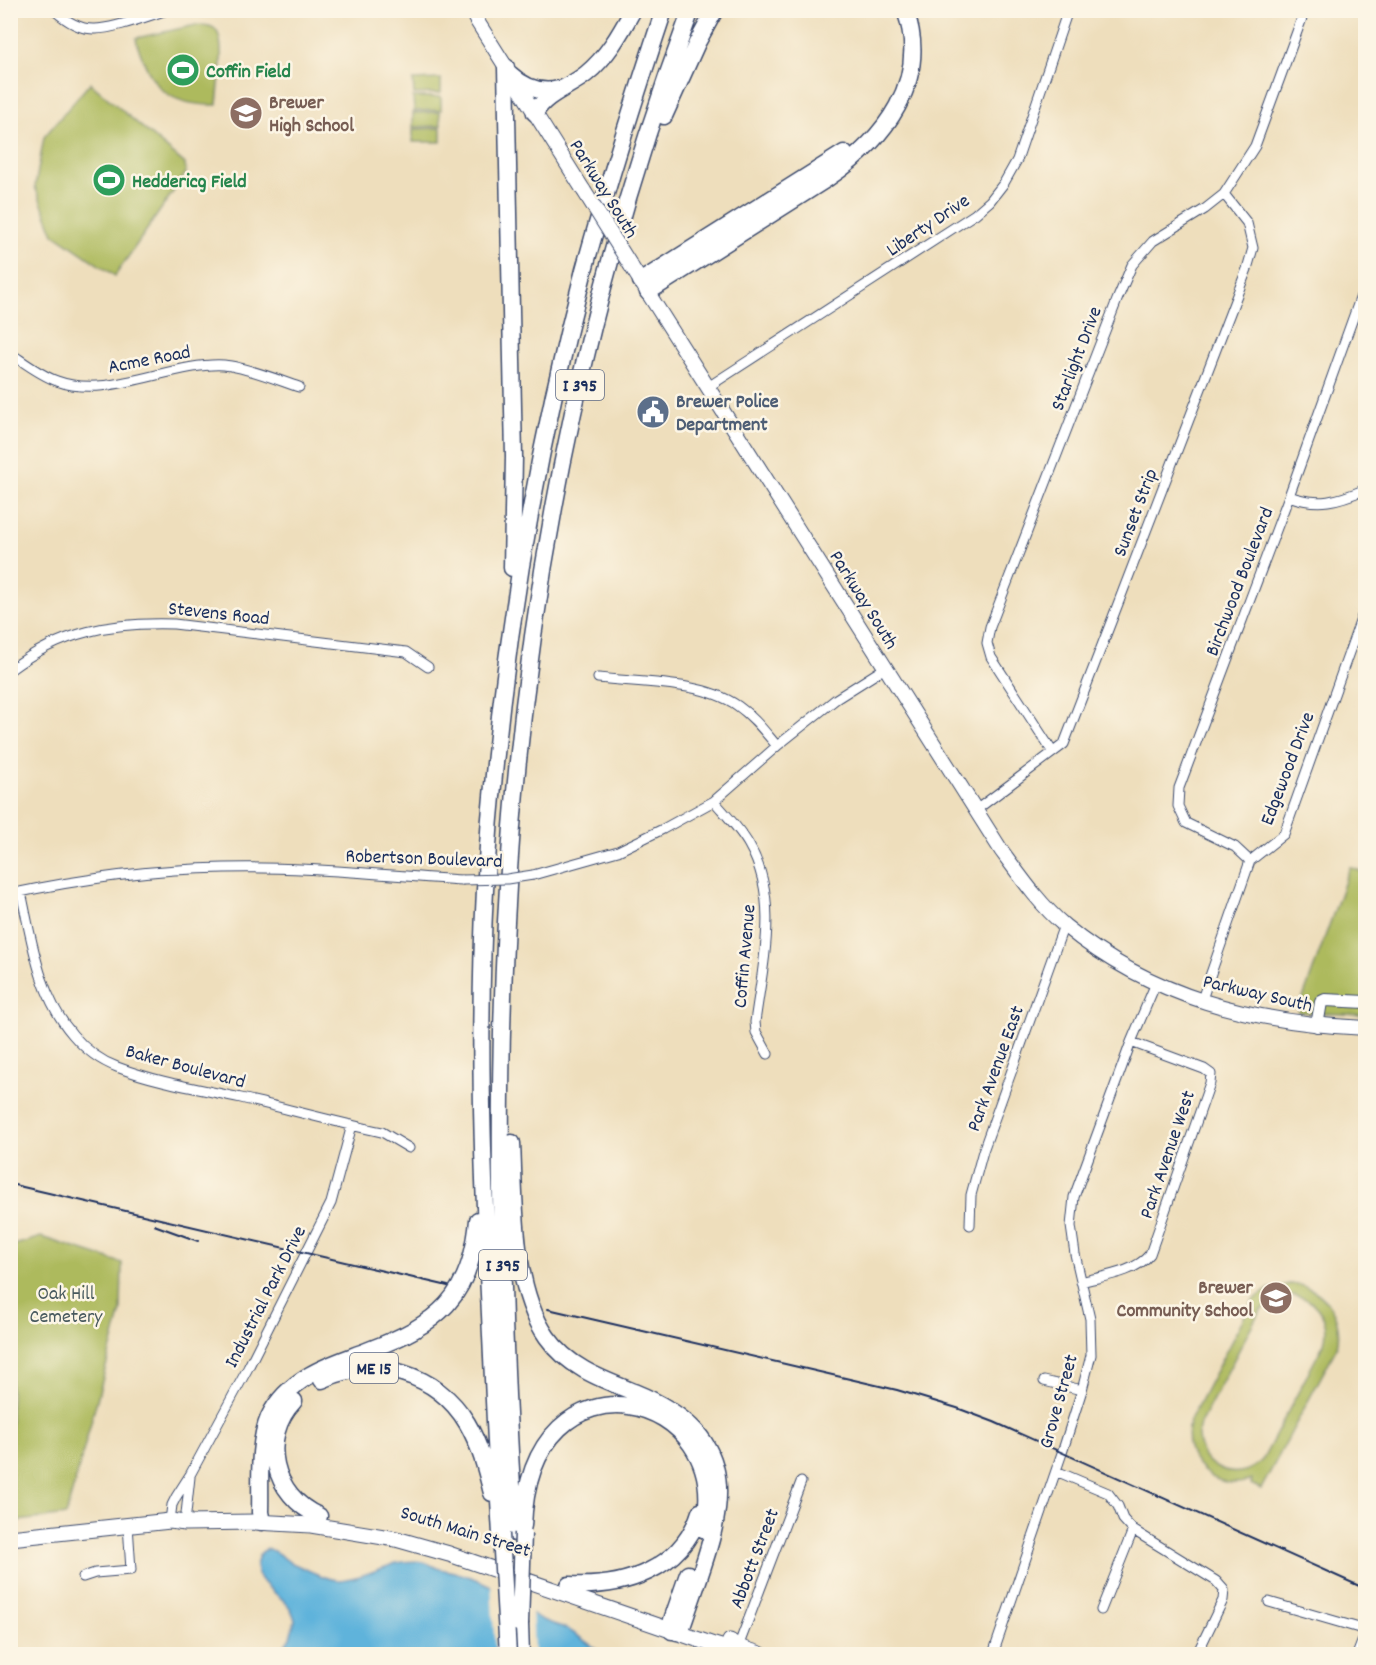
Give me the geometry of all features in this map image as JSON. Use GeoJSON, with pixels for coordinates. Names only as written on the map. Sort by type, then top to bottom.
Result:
{"type":"FeatureCollection","features":[{"type":"Feature","properties":{"kind":"highway"},"geometry":{"type":"LineString","coordinates":[[508,144],[512,131],[517,125],[537,116],[544,101],[583,76],[600,60],[616,41],[633,10]]}},
{"type":"Feature","properties":{"kind":"highway","name":"I 395"},"geometry":{"type":"LineString","coordinates":[[513,1534],[482,1138],[483,926],[501,710],[530,518],[562,363],[606,193],[664,10]]}},
{"type":"Feature","properties":{"kind":"highway","name":"I 395"},"geometry":{"type":"LineString","coordinates":[[508,1654],[513,1534],[502,1244],[503,995],[514,809],[523,713],[560,477],[578,393],[625,208],[691,10]]}},
{"type":"Feature","properties":{"kind":"highway"},"geometry":{"type":"LineString","coordinates":[[625,208],[683,73],[715,10]]}},
{"type":"Feature","properties":{"kind":"highway"},"geometry":{"type":"LineString","coordinates":[[644,287],[833,161],[858,141],[884,108],[898,77],[901,43],[892,10]]}},
{"type":"Feature","properties":{"kind":"highway"},"geometry":{"type":"LineString","coordinates":[[644,287],[835,173],[872,142],[895,111],[910,74],[912,45],[904,10]]}},
{"type":"Feature","properties":{"kind":"highway"},"geometry":{"type":"LineString","coordinates":[[508,70],[525,85],[544,92],[566,87]]}},
{"type":"Feature","properties":{"kind":"highway"},"geometry":{"type":"LineString","coordinates":[[501,710],[514,516],[508,70]]}},
{"type":"Feature","properties":{"kind":"highway"},"geometry":{"type":"LineString","coordinates":[[503,995],[519,1245],[525,1282],[536,1315],[547,1337],[570,1361],[602,1379],[661,1404],[681,1416],[702,1441],[716,1472],[719,1496],[716,1522],[676,1627]]}},
{"type":"Feature","properties":{"kind":"highway"},"geometry":{"type":"LineString","coordinates":[[265,1517],[265,1431],[272,1412],[284,1395],[300,1381],[320,1370],[416,1330],[441,1311],[459,1286],[469,1264],[476,1239],[482,1138]]}},
{"type":"Feature","properties":{"kind":"highway","name":"ME 15"},"geometry":{"type":"LineString","coordinates":[[273,1454],[277,1430],[291,1404],[312,1386],[337,1374],[357,1369],[377,1368],[406,1374],[425,1382],[440,1392],[456,1408],[470,1429],[513,1534],[521,1654]]}},
{"type":"Feature","properties":{"kind":"highway","name":"ME 15"},"geometry":{"type":"LineString","coordinates":[[513,1534],[538,1456],[553,1434],[574,1416],[593,1408],[626,1405],[645,1409],[663,1418],[673,1425],[688,1442],[699,1463],[707,1502],[705,1519],[676,1627]]}},
{"type":"Feature","properties":{"kind":"highway"},"geometry":{"type":"LineString","coordinates":[[265,1517],[273,1454]]}},
{"type":"Feature","properties":{"kind":"highway"},"geometry":{"type":"LineString","coordinates":[[273,1454],[276,1469],[286,1490],[304,1508],[319,1516]]}},
{"type":"Feature","properties":{"kind":"highway"},"geometry":{"type":"LineString","coordinates":[[569,1585],[599,1585],[626,1581],[646,1573],[669,1559],[685,1543],[698,1521],[704,1479]]}},
{"type":"Feature","properties":{"kind":"main road","name":"Parkway South"},"geometry":{"type":"LineString","coordinates":[[470,10],[1001,850],[1030,888],[1064,925],[1116,962],[1156,983],[1201,1002],[1239,1012],[1317,1026],[1365,1028]]}},
{"type":"Feature","properties":{"kind":"main road","name":"South Main Street"},"geometry":{"type":"LineString","coordinates":[[10,1538],[180,1519],[319,1516],[368,1524],[432,1539],[569,1585],[676,1627],[719,1647],[738,1647],[760,1654]]}},
{"type":"Feature","properties":{"kind":"main road","name":"South Main Street"},"geometry":{"type":"LineString","coordinates":[[265,1517],[354,1531],[416,1545],[676,1627]]}},
{"type":"Feature","properties":{"kind":"street"},"geometry":{"type":"LineString","coordinates":[[54,10],[65,19],[93,29],[116,26],[167,10]]}},
{"type":"Feature","properties":{"kind":"street","name":"Liberty Drive"},"geometry":{"type":"LineString","coordinates":[[708,387],[933,243],[990,201],[1017,160],[1068,10]]}},
{"type":"Feature","properties":{"kind":"street","name":"Starlight Drive"},"geometry":{"type":"LineString","coordinates":[[1052,751],[991,657],[987,643],[990,627],[1132,265],[1153,241],[1224,194],[1255,146],[1305,10]]}},
{"type":"Feature","properties":{"kind":"street","name":"Sunset Strip"},"geometry":{"type":"LineString","coordinates":[[976,810],[1064,744],[1247,269],[1253,248],[1247,223],[1236,206],[1224,194]]}},
{"type":"Feature","properties":{"kind":"street","name":"Birchwood Boulevard"},"geometry":{"type":"LineString","coordinates":[[1250,861],[1234,847],[1186,823],[1178,806],[1179,789],[1289,496],[1365,282]]}},
{"type":"Feature","properties":{"kind":"street","name":"Acme Road"},"geometry":{"type":"LineString","coordinates":[[10,353],[57,381],[76,386],[95,387],[207,366],[226,365],[299,387]]}},
{"type":"Feature","properties":{"kind":"street"},"geometry":{"type":"LineString","coordinates":[[1289,496],[1306,502],[1323,502],[1346,497],[1365,489]]}},
{"type":"Feature","properties":{"kind":"street","name":"Edgewood Drive"},"geometry":{"type":"LineString","coordinates":[[1250,861],[1284,834],[1365,605]]}},
{"type":"Feature","properties":{"kind":"street","name":"Stevens Road"},"geometry":{"type":"LineString","coordinates":[[10,670],[42,649],[85,631],[113,625],[145,623],[174,624],[406,652],[428,667]]}},
{"type":"Feature","properties":{"kind":"street","name":"Robertson Boulevard"},"geometry":{"type":"LineString","coordinates":[[10,894],[120,875],[217,868],[301,869],[462,880],[507,879],[533,875],[618,851],[655,834],[714,801],[836,699],[885,668]]}},
{"type":"Feature","properties":{"kind":"street"},"geometry":{"type":"LineString","coordinates":[[598,678],[712,693],[731,702],[751,716],[777,746]]}},
{"type":"Feature","properties":{"kind":"street","name":"Coffin Avenue"},"geometry":{"type":"LineString","coordinates":[[714,801],[748,843],[759,865],[764,884],[768,907],[767,924],[755,1022],[756,1032],[768,1054]]}},
{"type":"Feature","properties":{"kind":"street"},"geometry":{"type":"LineString","coordinates":[[1201,1002],[1250,861]]}},
{"type":"Feature","properties":{"kind":"street","name":"Baker Boulevard"},"geometry":{"type":"LineString","coordinates":[[21,892],[45,990],[61,1020],[74,1036],[100,1059],[134,1072],[382,1132],[409,1148]]}},
{"type":"Feature","properties":{"kind":"street","name":"Park Avenue East"},"geometry":{"type":"LineString","coordinates":[[970,1225],[970,1195],[983,1151],[1064,925]]}},
{"type":"Feature","properties":{"kind":"street","name":"Grove Street"},"geometry":{"type":"LineString","coordinates":[[993,1654],[1056,1472],[1082,1390],[1090,1355],[1090,1319],[1071,1226],[1074,1197],[1131,1042],[1156,983]]}},
{"type":"Feature","properties":{"kind":"street"},"geometry":{"type":"LineString","coordinates":[[1317,1026],[1321,1002],[1325,1000],[1365,1002]]}},
{"type":"Feature","properties":{"kind":"street","name":"Park Avenue West"},"geometry":{"type":"LineString","coordinates":[[1081,1282],[1134,1268],[1143,1263],[1150,1254],[1210,1083],[1211,1074],[1204,1069],[1131,1042]]}},
{"type":"Feature","properties":{"kind":"street","name":"Industrial Park Drive"},"geometry":{"type":"LineString","coordinates":[[180,1519],[172,1505],[248,1368],[331,1203],[352,1125]]}},
{"type":"Feature","properties":{"kind":"street"},"geometry":{"type":"LineString","coordinates":[[1044,1381],[1082,1390]]}},
{"type":"Feature","properties":{"kind":"street"},"geometry":{"type":"LineString","coordinates":[[1056,1472],[1108,1493],[1132,1530],[1216,1581],[1224,1590],[1223,1600],[1197,1654]]}},
{"type":"Feature","properties":{"kind":"street","name":"Industrial Park Drive"},"geometry":{"type":"LineString","coordinates":[[180,1519],[190,1475]]}},
{"type":"Feature","properties":{"kind":"street","name":"Abbott Street"},"geometry":{"type":"LineString","coordinates":[[738,1647],[801,1482]]}},
{"type":"Feature","properties":{"kind":"street"},"geometry":{"type":"LineString","coordinates":[[83,1577],[95,1573],[131,1570],[128,1525]]}},
{"type":"Feature","properties":{"kind":"street"},"geometry":{"type":"LineString","coordinates":[[1101,1610],[1132,1530]]}},
{"type":"Feature","properties":{"kind":"street"},"geometry":{"type":"LineString","coordinates":[[1269,1602],[1365,1630]]}},
{"type":"Feature","properties":{"kind":"street"},"geometry":{"type":"LineString","coordinates":[[1359,1654],[1365,1636]]}},
{"type":"Feature","properties":{"kind":"green space","name":"Coffin Field"},"geometry":{"type":"Polygon","coordinates":[[[196,25],[211,26],[219,35],[221,54],[217,105],[186,102],[164,91],[149,72],[137,43],[136,38],[196,25]]]}},
{"type":"Feature","properties":{"kind":"green space"},"geometry":{"type":"Polygon","coordinates":[[[441,79],[441,93],[414,94],[413,80],[441,79]]]}},
{"type":"Feature","properties":{"kind":"green space","name":"Heddericg Field"},"geometry":{"type":"Polygon","coordinates":[[[90,83],[185,164],[186,173],[115,276],[54,234],[35,187],[44,137],[90,83]]]}},
{"type":"Feature","properties":{"kind":"green space"},"geometry":{"type":"Polygon","coordinates":[[[413,97],[441,97],[441,110],[414,111],[413,97]]]}},
{"type":"Feature","properties":{"kind":"green space"},"geometry":{"type":"Polygon","coordinates":[[[440,112],[441,126],[413,127],[413,113],[440,112]]]}},
{"type":"Feature","properties":{"kind":"green space"},"geometry":{"type":"Polygon","coordinates":[[[441,128],[441,142],[413,142],[413,129],[441,128]]]}},
{"type":"Feature","properties":{"kind":"green space"},"geometry":{"type":"Polygon","coordinates":[[[1350,867],[1365,873],[1365,1015],[1298,1012],[1350,867]]]}},
{"type":"Feature","properties":{"kind":"green space","name":"Oak Hill Cemetery"},"geometry":{"type":"Polygon","coordinates":[[[41,1237],[122,1263],[121,1311],[66,1515],[11,1522],[11,1246],[41,1237]]]}},
{"type":"Feature","properties":{"kind":"green space"},"geometry":{"type":"Polygon","coordinates":[[[1289,1284],[1312,1289],[1321,1296],[1334,1313],[1339,1335],[1337,1347],[1261,1489],[1251,1484],[1252,1480],[1238,1483],[1224,1482],[1202,1470],[1189,1447],[1187,1434],[1190,1420],[1253,1300],[1269,1289],[1289,1284]],[[1285,1295],[1270,1301],[1259,1312],[1200,1424],[1198,1438],[1201,1450],[1217,1468],[1228,1472],[1240,1472],[1252,1468],[1263,1459],[1324,1343],[1325,1324],[1318,1308],[1304,1298],[1285,1295]]]}},
{"type":"Feature","properties":{"kind":"water"},"geometry":{"type":"Polygon","coordinates":[[[268,1549],[292,1563],[321,1576],[337,1580],[359,1576],[396,1563],[420,1561],[491,1586],[540,1619],[567,1629],[605,1654],[279,1654],[290,1637],[295,1620],[288,1605],[265,1584],[257,1572],[256,1565],[259,1556],[268,1549]]]}},
{"type":"Feature","properties":{"kind":"pier"},"geometry":{"type":"Polygon","coordinates":[[[491,1583],[532,1607],[534,1654],[495,1654],[491,1583]]]}},
{"type":"Feature","properties":{"kind":"railway"},"geometry":{"type":"LineString","coordinates":[[10,1184],[448,1286]]}},
{"type":"Feature","properties":{"kind":"railway"},"geometry":{"type":"LineString","coordinates":[[154,1225],[198,1241]]}},
{"type":"Feature","properties":{"kind":"railway"},"geometry":{"type":"LineString","coordinates":[[548,1309],[897,1390],[957,1408],[994,1422],[1366,1589]]}},
{"type":"Feature","properties":{"kind":"place","name":"Coffin Field"},"geometry":{"type":"Point","coordinates":[183,70]}},
{"type":"Feature","properties":{"kind":"place","name":"Brewer High School"},"geometry":{"type":"Point","coordinates":[246,113]}},
{"type":"Feature","properties":{"kind":"place","name":"Heddericg Field"},"geometry":{"type":"Point","coordinates":[109,180]}},
{"type":"Feature","properties":{"kind":"place","name":"Brewer Police Department"},"geometry":{"type":"Point","coordinates":[653,412]}},
{"type":"Feature","properties":{"kind":"place","name":"Brewer Community School"},"geometry":{"type":"Point","coordinates":[1276,1298]}}]}
